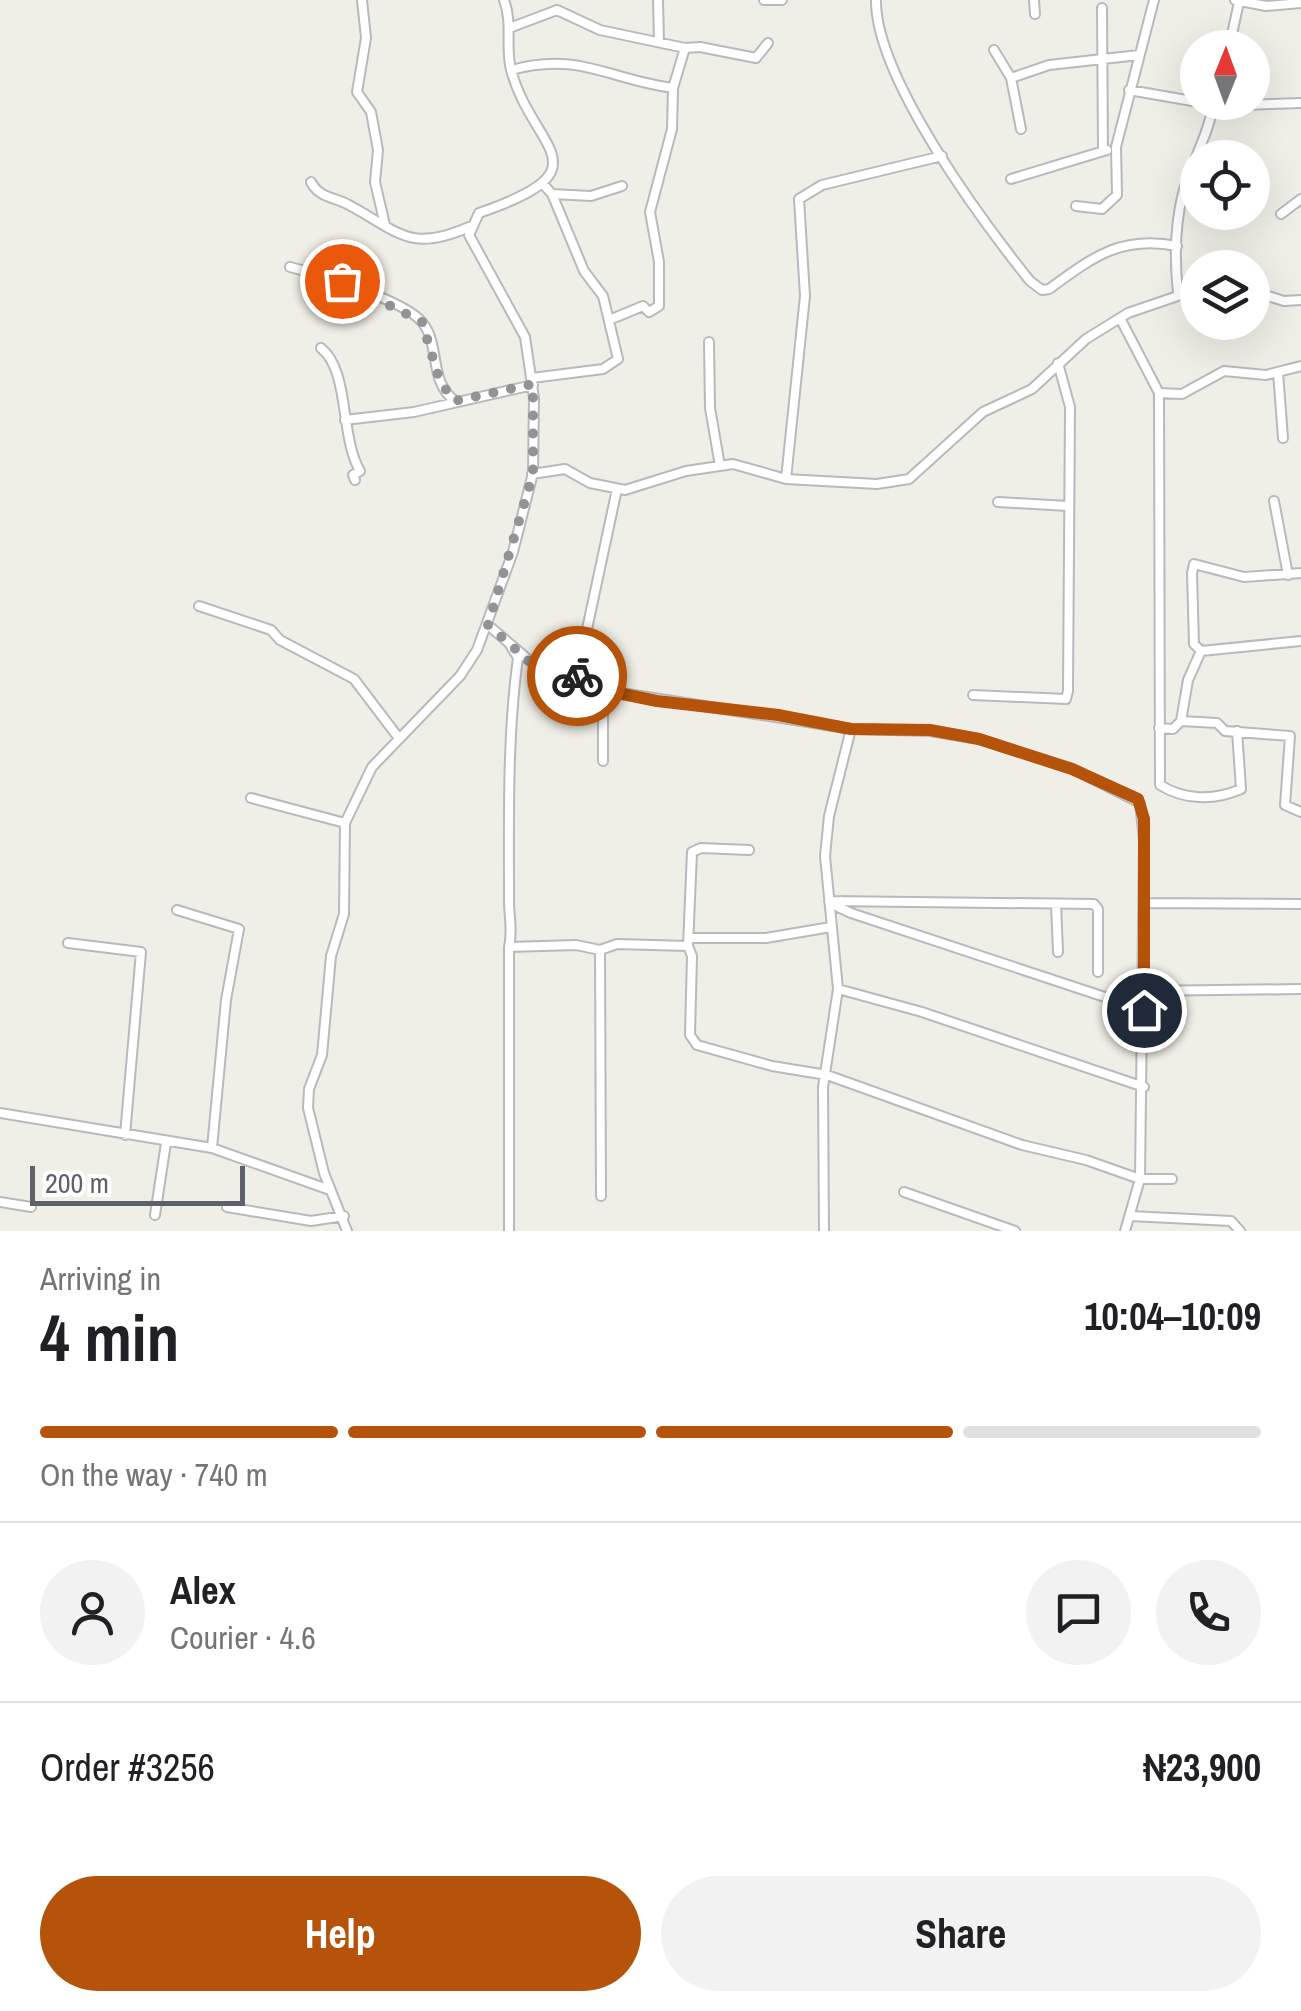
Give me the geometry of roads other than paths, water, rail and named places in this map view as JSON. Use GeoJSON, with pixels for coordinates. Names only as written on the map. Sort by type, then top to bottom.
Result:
{"type":"FeatureCollection","features":[{"type":"Feature","properties":{"kind":"street"},"geometry":{"type":"LineString","coordinates":[[362,0],[366,38],[357,92],[371,112],[378,150],[375,182],[385,225]]}},
{"type":"Feature","properties":{"kind":"street"},"geometry":{"type":"LineString","coordinates":[[310,182],[317,192],[407,240],[422,242],[470,227],[479,213],[528,196],[543,184],[551,166],[549,142],[512,70],[512,27],[504,0]]}},
{"type":"Feature","properties":{"kind":"street"},"geometry":{"type":"LineString","coordinates":[[658,0],[658,41]]}},
{"type":"Feature","properties":{"kind":"street"},"geometry":{"type":"LineString","coordinates":[[764,0],[782,0]]}},
{"type":"Feature","properties":{"kind":"street"},"geometry":{"type":"LineString","coordinates":[[876,0],[886,50],[942,156],[1020,268],[1042,290],[1126,243],[1177,246]]}},
{"type":"Feature","properties":{"kind":"street"},"geometry":{"type":"LineString","coordinates":[[1034,0],[1035,14]]}},
{"type":"Feature","properties":{"kind":"street"},"geometry":{"type":"LineString","coordinates":[[1076,206],[1088,210],[1111,204],[1119,180],[1116,147],[1154,0]]}},
{"type":"Feature","properties":{"kind":"street"},"geometry":{"type":"LineString","coordinates":[[1231,30],[1237,1],[1301,3]]}},
{"type":"Feature","properties":{"kind":"street"},"geometry":{"type":"LineString","coordinates":[[1102,8],[1103,146]]}},
{"type":"Feature","properties":{"kind":"street"},"geometry":{"type":"LineString","coordinates":[[512,27],[557,10],[600,30],[685,48],[700,47],[756,58],[768,42]]}},
{"type":"Feature","properties":{"kind":"street"},"geometry":{"type":"LineString","coordinates":[[609,320],[643,306],[649,312],[659,306],[659,262],[650,212],[672,129],[673,88],[685,48]]}},
{"type":"Feature","properties":{"kind":"street"},"geometry":{"type":"LineString","coordinates":[[994,50],[1011,78],[1020,128]]}},
{"type":"Feature","properties":{"kind":"street"},"geometry":{"type":"LineString","coordinates":[[1011,78],[1033,68],[1138,55]]}},
{"type":"Feature","properties":{"kind":"street"},"geometry":{"type":"LineString","coordinates":[[512,70],[540,64],[588,64],[642,84],[673,88]]}},
{"type":"Feature","properties":{"kind":"street"},"geometry":{"type":"LineString","coordinates":[[1129,90],[1180,99]]}},
{"type":"Feature","properties":{"kind":"street"},"geometry":{"type":"LineString","coordinates":[[1270,103],[1301,103]]}},
{"type":"Feature","properties":{"kind":"street"},"geometry":{"type":"LineString","coordinates":[[532,474],[565,469],[590,483],[617,490],[645,487],[686,471],[739,464],[786,479],[898,482],[917,474],[958,436],[966,441],[971,425],[983,412],[1032,389],[1058,363],[1120,318],[1178,292],[1177,246],[1185,186],[1208,120]]}},
{"type":"Feature","properties":{"kind":"street"},"geometry":{"type":"LineString","coordinates":[[1010,179],[1103,146],[1116,147]]}},
{"type":"Feature","properties":{"kind":"street"},"geometry":{"type":"LineString","coordinates":[[786,479],[804,296],[799,198],[822,185],[942,156]]}},
{"type":"Feature","properties":{"kind":"street"},"geometry":{"type":"LineString","coordinates":[[345,420],[414,412],[616,363],[603,296],[584,270],[552,194],[543,184]]}},
{"type":"Feature","properties":{"kind":"street"},"geometry":{"type":"LineString","coordinates":[[552,194],[591,196],[622,186]]}},
{"type":"Feature","properties":{"kind":"street"},"geometry":{"type":"LineString","coordinates":[[1281,214],[1301,199]]}},
{"type":"Feature","properties":{"kind":"street"},"geometry":{"type":"LineString","coordinates":[[347,1231],[330,1190],[308,1108],[309,1089],[322,1055],[329,965],[344,914],[344,823],[372,767],[460,676],[488,625],[513,552],[532,474],[532,381],[520,325],[472,242],[470,227]]}},
{"type":"Feature","properties":{"kind":"street"},"geometry":{"type":"LineString","coordinates":[[290,267],[342,281],[418,318],[428,336],[440,382],[455,401]]}},
{"type":"Feature","properties":{"kind":"street"},"geometry":{"type":"LineString","coordinates":[[1270,297],[1301,300]]}},
{"type":"Feature","properties":{"kind":"street"},"geometry":{"type":"LineString","coordinates":[[1120,318],[1159,393],[1160,785],[1180,798],[1228,795],[1241,789],[1237,731]]}},
{"type":"Feature","properties":{"kind":"street"},"geometry":{"type":"LineString","coordinates":[[709,342],[710,408],[720,466]]}},
{"type":"Feature","properties":{"kind":"street"},"geometry":{"type":"LineString","coordinates":[[321,348],[334,363],[350,455],[360,471],[353,475],[354,480]]}},
{"type":"Feature","properties":{"kind":"street"},"geometry":{"type":"LineString","coordinates":[[972,695],[1066,699],[1072,558],[1068,506],[1070,407],[1058,363]]}},
{"type":"Feature","properties":{"kind":"street"},"geometry":{"type":"LineString","coordinates":[[1159,393],[1182,394],[1224,371],[1278,372],[1301,366]]}},
{"type":"Feature","properties":{"kind":"street"},"geometry":{"type":"LineString","coordinates":[[1278,372],[1283,438]]}},
{"type":"Feature","properties":{"kind":"street"},"geometry":{"type":"LineString","coordinates":[[570,674],[584,643],[617,490]]}},
{"type":"Feature","properties":{"kind":"street"},"geometry":{"type":"LineString","coordinates":[[998,502],[1068,506]]}},
{"type":"Feature","properties":{"kind":"street"},"geometry":{"type":"LineString","coordinates":[[1274,502],[1288,575]]}},
{"type":"Feature","properties":{"kind":"street"},"geometry":{"type":"LineString","coordinates":[[1201,651],[1194,644],[1194,564],[1244,576],[1301,573]]}},
{"type":"Feature","properties":{"kind":"street"},"geometry":{"type":"LineString","coordinates":[[199,606],[271,630],[280,640],[354,679],[398,737]]}},
{"type":"Feature","properties":{"kind":"street"},"geometry":{"type":"LineString","coordinates":[[488,625],[530,662],[570,674],[603,690],[851,729],[930,730],[979,739],[1072,769],[1138,799],[1144,819],[1144,1087],[1140,1179],[1125,1231]]}},
{"type":"Feature","properties":{"kind":"street"},"geometry":{"type":"LineString","coordinates":[[1201,651],[1301,641]]}},
{"type":"Feature","properties":{"kind":"street"},"geometry":{"type":"LineString","coordinates":[[508,1231],[509,947],[513,929],[509,904],[510,813],[518,658],[509,643]]}},
{"type":"Feature","properties":{"kind":"street"},"geometry":{"type":"LineString","coordinates":[[1158,728],[1173,729],[1182,720],[1188,680],[1201,651]]}},
{"type":"Feature","properties":{"kind":"street"},"geometry":{"type":"LineString","coordinates":[[603,690],[603,761]]}},
{"type":"Feature","properties":{"kind":"street"},"geometry":{"type":"LineString","coordinates":[[1182,720],[1217,724],[1220,730],[1290,736],[1285,805],[1301,812]]}},
{"type":"Feature","properties":{"kind":"street"},"geometry":{"type":"LineString","coordinates":[[824,1231],[822,1087],[838,989],[825,856],[830,816],[851,729]]}},
{"type":"Feature","properties":{"kind":"street"},"geometry":{"type":"LineString","coordinates":[[251,798],[344,823]]}},
{"type":"Feature","properties":{"kind":"street"},"geometry":{"type":"LineString","coordinates":[[749,850],[701,848],[692,852],[689,942],[693,1041],[772,1066],[826,1074],[1022,1145],[1086,1160],[1140,1179],[1172,1179]]}},
{"type":"Feature","properties":{"kind":"street"},"geometry":{"type":"LineString","coordinates":[[829,901],[1097,906],[1098,972]]}},
{"type":"Feature","properties":{"kind":"street"},"geometry":{"type":"LineString","coordinates":[[841,901],[838,907],[909,934],[1144,1010]]}},
{"type":"Feature","properties":{"kind":"street"},"geometry":{"type":"LineString","coordinates":[[1144,902],[1301,904]]}},
{"type":"Feature","properties":{"kind":"street"},"geometry":{"type":"LineString","coordinates":[[1056,904],[1058,952]]}},
{"type":"Feature","properties":{"kind":"street"},"geometry":{"type":"LineString","coordinates":[[177,910],[240,929],[226,1000],[212,1148]]}},
{"type":"Feature","properties":{"kind":"street"},"geometry":{"type":"LineString","coordinates":[[509,947],[576,946],[600,950],[617,944],[766,938],[832,926]]}},
{"type":"Feature","properties":{"kind":"street"},"geometry":{"type":"LineString","coordinates":[[68,942],[141,952],[124,1135]]}},
{"type":"Feature","properties":{"kind":"street"},"geometry":{"type":"LineString","coordinates":[[600,950],[600,1196]]}},
{"type":"Feature","properties":{"kind":"street"},"geometry":{"type":"LineString","coordinates":[[838,989],[922,1012],[1144,1087]]}},
{"type":"Feature","properties":{"kind":"street"},"geometry":{"type":"LineString","coordinates":[[1144,991],[1301,989]]}},
{"type":"Feature","properties":{"kind":"street"},"geometry":{"type":"LineString","coordinates":[[0,1112],[212,1148],[330,1190]]}},
{"type":"Feature","properties":{"kind":"street"},"geometry":{"type":"LineString","coordinates":[[155,1215],[166,1143]]}},
{"type":"Feature","properties":{"kind":"street"},"geometry":{"type":"LineString","coordinates":[[904,1192],[1013,1231]]}},
{"type":"Feature","properties":{"kind":"street"},"geometry":{"type":"LineString","coordinates":[[0,1202],[31,1207]]}},
{"type":"Feature","properties":{"kind":"street"},"geometry":{"type":"LineString","coordinates":[[227,1207],[311,1221],[344,1216]]}},
{"type":"Feature","properties":{"kind":"street"},"geometry":{"type":"LineString","coordinates":[[1130,1216],[1231,1221],[1240,1231]]}}]}
